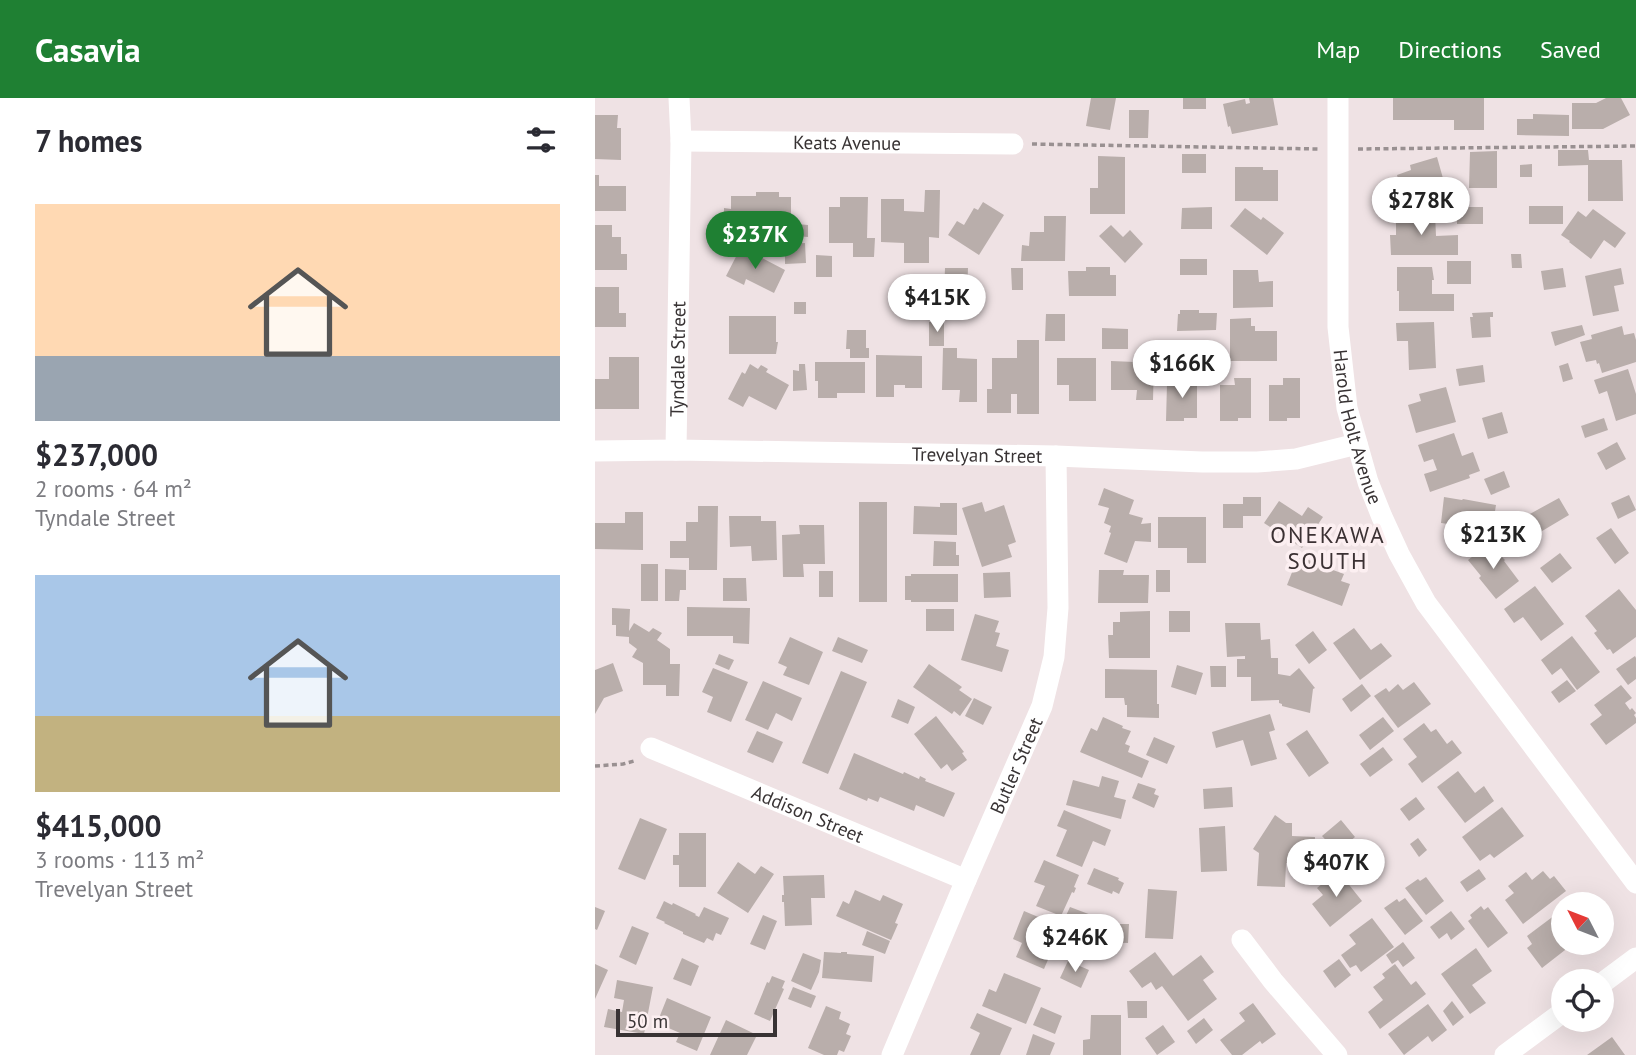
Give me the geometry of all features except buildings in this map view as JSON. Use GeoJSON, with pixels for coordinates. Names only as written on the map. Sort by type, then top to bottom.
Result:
{"type":"FeatureCollection","features":[{"type":"Feature","properties":{"kind":"street","name":"Tyndale Street"},"geometry":{"type":"LineString","coordinates":[[676,450],[681,141],[679,98]]}},
{"type":"Feature","properties":{"kind":"street","name":"Harold Holt Avenue"},"geometry":{"type":"LineString","coordinates":[[1338,98],[1338,327],[1347,408],[1368,482],[1399,554],[1426,603],[1636,883]]}},
{"type":"Feature","properties":{"kind":"street","name":"Keats Avenue"},"geometry":{"type":"LineString","coordinates":[[681,141],[1013,144]]}},
{"type":"Feature","properties":{"kind":"street","name":"Trevelyan Street"},"geometry":{"type":"LineString","coordinates":[[595,451],[1056,456],[1257,462],[1296,459],[1356,444]]}},
{"type":"Feature","properties":{"kind":"street","name":"Butler Street"},"geometry":{"type":"LineString","coordinates":[[892,1055],[1042,706],[1054,657],[1058,608],[1056,456]]}},
{"type":"Feature","properties":{"kind":"street","name":"Addison Street"},"geometry":{"type":"LineString","coordinates":[[651,748],[966,880]]}},
{"type":"Feature","properties":{"kind":"street"},"geometry":{"type":"LineString","coordinates":[[1242,940],[1273,981],[1337,1055]]}},
{"type":"Feature","properties":{"kind":"street"},"geometry":{"type":"LineString","coordinates":[[1614,974],[1636,958]]}},
{"type":"Feature","properties":{"kind":"street"},"geometry":{"type":"LineString","coordinates":[[1505,1055],[1551,1021]]}},
{"type":"Feature","properties":{"kind":"path"},"geometry":{"type":"LineString","coordinates":[[595,766],[636,761],[651,748]]}},
{"type":"Feature","properties":{"kind":"district","name":"ONEKAWA SOUTH"},"geometry":{"type":"Point","coordinates":[1328,548]}}]}
